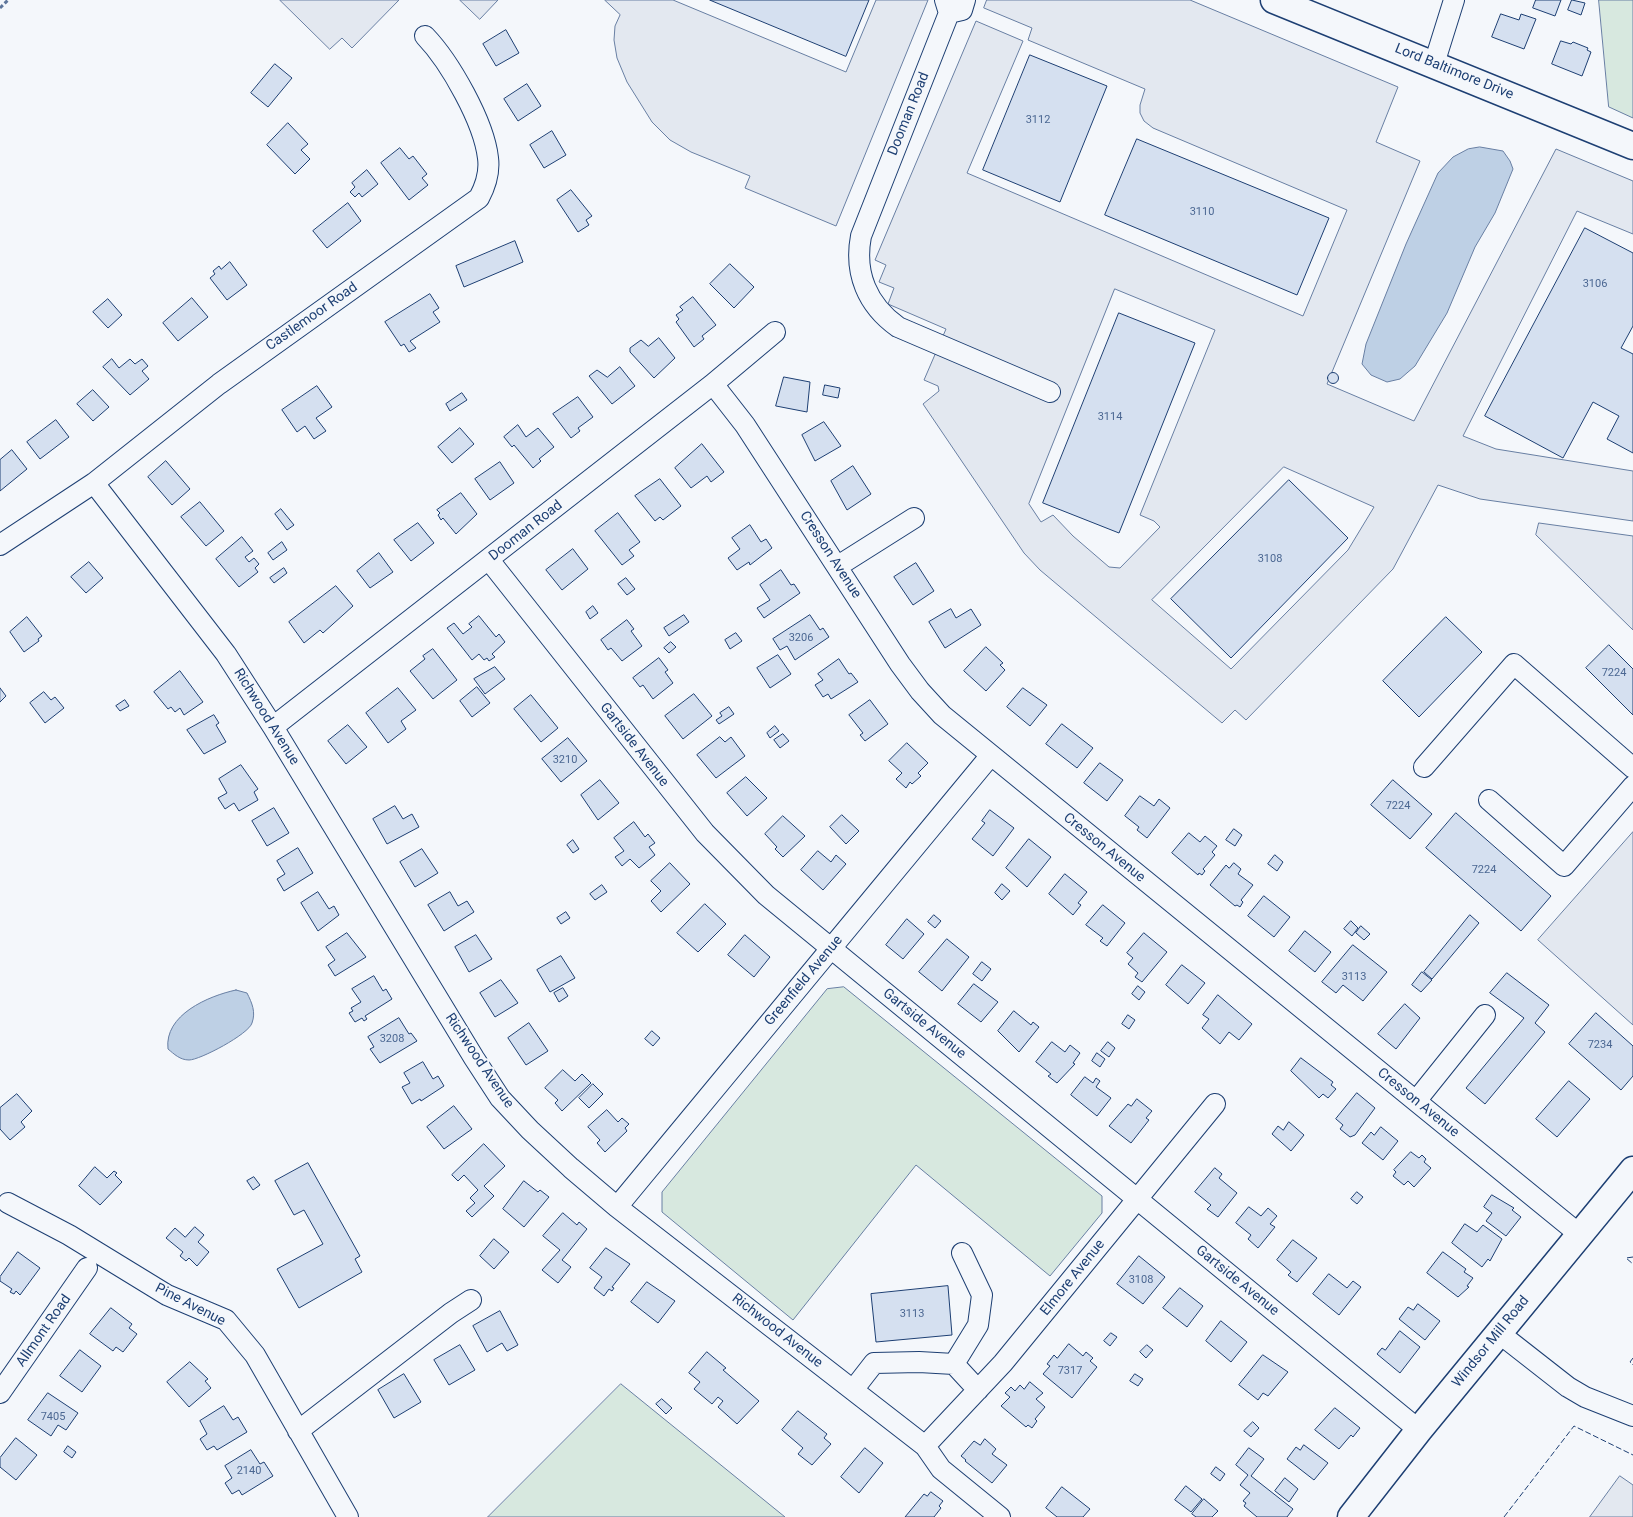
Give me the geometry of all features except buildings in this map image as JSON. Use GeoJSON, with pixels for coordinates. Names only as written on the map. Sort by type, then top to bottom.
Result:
{"type":"FeatureCollection","features":[{"type":"Feature","properties":{"kind":"main road","name":"Lord Baltimore Drive"},"geometry":{"type":"LineString","coordinates":[[1274,0],[1633,146]]}},
{"type":"Feature","properties":{"kind":"main road","name":"Windsor Mill Road"},"geometry":{"type":"LineString","coordinates":[[1351,1517],[1419,1430],[1633,1170]]}},
{"type":"Feature","properties":{"kind":"street","name":"Dooman Road"},"geometry":{"type":"LineString","coordinates":[[965,0],[962,10],[947,7],[868,215],[858,252],[860,278],[867,294],[884,318],[898,328],[1050,392]]}},
{"type":"Feature","properties":{"kind":"street"},"geometry":{"type":"LineString","coordinates":[[1434,64],[1454,0]]}},
{"type":"Feature","properties":{"kind":"street","name":"Castlemoor Road"},"geometry":{"type":"LineString","coordinates":[[0,545],[94,482],[219,384],[479,198],[486,186],[488,173],[488,157],[482,133],[454,72],[441,53],[425,36]]}},
{"type":"Feature","properties":{"kind":"street","name":"Dooman Road"},"geometry":{"type":"LineString","coordinates":[[273,727],[713,384],[775,332]]}},
{"type":"Feature","properties":{"kind":"street","name":"Cresson Avenue"},"geometry":{"type":"LineString","coordinates":[[713,384],[745,425],[900,664],[920,692],[942,715],[1579,1234]]}},
{"type":"Feature","properties":{"kind":"street","name":"Richwood Avenue"},"geometry":{"type":"LineString","coordinates":[[94,482],[226,654],[273,727],[500,1098],[530,1130],[617,1207],[925,1446],[941,1469],[1000,1517]]}},
{"type":"Feature","properties":{"kind":"street"},"geometry":{"type":"LineString","coordinates":[[838,566],[914,518]]}},
{"type":"Feature","properties":{"kind":"street","name":"Gartside Avenue"},"geometry":{"type":"LineString","coordinates":[[489,560],[705,833],[766,896],[832,948],[1419,1430]]}},
{"type":"Feature","properties":{"kind":"street"},"geometry":{"type":"LineString","coordinates":[[1424,767],[1514,664],[1633,768]]}},
{"type":"Feature","properties":{"kind":"street","name":"Greenfield Avenue"},"geometry":{"type":"LineString","coordinates":[[617,1207],[991,755]]}},
{"type":"Feature","properties":{"kind":"street"},"geometry":{"type":"LineString","coordinates":[[1489,800],[1564,866],[1633,786]]}},
{"type":"Feature","properties":{"kind":"street"},"geometry":{"type":"LineString","coordinates":[[1416,1101],[1485,1015]]}},
{"type":"Feature","properties":{"kind":"street","name":"Elmore Avenue"},"geometry":{"type":"LineString","coordinates":[[925,1446],[1003,1363],[1215,1104]]}},
{"type":"Feature","properties":{"kind":"street","name":"Pine Avenue"},"geometry":{"type":"LineString","coordinates":[[8,1203],[69,1235],[166,1295],[226,1320],[255,1355],[348,1517]]}},
{"type":"Feature","properties":{"kind":"street"},"geometry":{"type":"LineString","coordinates":[[954,1364],[978,1325],[982,1295],[962,1254]]}},
{"type":"Feature","properties":{"kind":"street","name":"Allmont Road"},"geometry":{"type":"LineString","coordinates":[[0,1394],[88,1268]]}},
{"type":"Feature","properties":{"kind":"street"},"geometry":{"type":"LineString","coordinates":[[298,1431],[451,1313],[472,1300]]}},
{"type":"Feature","properties":{"kind":"street"},"geometry":{"type":"LineString","coordinates":[[1499,1333],[1568,1387],[1586,1397],[1633,1416]]}},
{"type":"Feature","properties":{"kind":"street"},"geometry":{"type":"LineString","coordinates":[[853,1390],[874,1363],[919,1362],[954,1364],[978,1390]]}},
{"type":"Feature","properties":{"kind":"path"},"geometry":{"type":"LineString","coordinates":[[0,8],[8,0]]}},
{"type":"Feature","properties":{"kind":"shaded area"},"geometry":{"type":"Polygon","coordinates":[[[280,0],[399,0],[352,48],[342,38],[330,49],[280,0]]]}},
{"type":"Feature","properties":{"kind":"shaded area"},"geometry":{"type":"Polygon","coordinates":[[[460,0],[498,0],[480,19],[460,0]]]}},
{"type":"Feature","properties":{"kind":"shaded area"},"geometry":{"type":"Polygon","coordinates":[[[605,0],[673,0],[846,72],[876,0],[928,0],[836,226],[745,188],[750,176],[691,152],[670,140],[652,122],[627,82],[617,58],[614,40],[615,26],[620,15],[605,0]]]}},
{"type":"Feature","properties":{"kind":"shaded area"},"geometry":{"type":"Polygon","coordinates":[[[987,0],[1190,0],[1398,87],[1376,142],[1420,161],[1327,384],[1414,421],[1556,149],[1633,181],[1633,234],[1577,211],[1463,436],[1496,449],[1633,471],[1633,521],[1480,499],[1438,485],[1393,569],[1246,720],[1235,710],[1222,723],[1040,570],[1024,553],[923,404],[939,391],[938,386],[924,380],[946,329],[888,304],[894,288],[879,282],[886,265],[875,260],[976,21],[1023,41],[967,173],[1303,316],[1347,210],[1153,128],[1144,121],[1140,113],[1140,105],[1145,89],[1028,40],[1032,28],[984,8],[987,0]],[[1115,289],[1029,504],[1041,522],[1053,515],[1073,536],[1109,567],[1120,568],[1160,527],[1154,521],[1140,515],[1215,330],[1115,289]],[[1284,467],[1152,600],[1231,669],[1348,550],[1374,507],[1284,467]]]}},
{"type":"Feature","properties":{"kind":"shaded area"},"geometry":{"type":"Polygon","coordinates":[[[1599,0],[1633,0],[1633,118],[1609,107],[1599,0]]]}},
{"type":"Feature","properties":{"kind":"shaded area"},"geometry":{"type":"Polygon","coordinates":[[[1539,523],[1633,536],[1633,630],[1536,535],[1539,523]]]}},
{"type":"Feature","properties":{"kind":"shaded area"},"geometry":{"type":"Polygon","coordinates":[[[1633,832],[1633,1025],[1538,940],[1633,832]]]}},
{"type":"Feature","properties":{"kind":"shaded area"},"geometry":{"type":"Polygon","coordinates":[[[844,987],[1102,1196],[1102,1213],[1050,1276],[916,1165],[793,1320],[662,1212],[662,1192],[827,989],[844,987]]]}},
{"type":"Feature","properties":{"kind":"shaded area"},"geometry":{"type":"Polygon","coordinates":[[[621,1384],[785,1517],[488,1517],[621,1384]]]}},
{"type":"Feature","properties":{"kind":"shaded area"},"geometry":{"type":"Polygon","coordinates":[[[1620,1476],[1633,1485],[1633,1517],[1590,1517],[1620,1476]]]}},
{"type":"Feature","properties":{"kind":"water"},"geometry":{"type":"Polygon","coordinates":[[[1480,147],[1503,151],[1513,169],[1495,213],[1475,247],[1447,313],[1415,366],[1400,379],[1387,382],[1371,375],[1362,364],[1366,344],[1406,244],[1438,173],[1453,157],[1468,149],[1480,147]]]}},
{"type":"Feature","properties":{"kind":"water"},"geometry":{"type":"Polygon","coordinates":[[[236,990],[247,993],[252,1004],[253,1019],[249,1028],[234,1040],[195,1059],[183,1059],[168,1049],[169,1037],[173,1026],[180,1017],[201,1002],[236,990]]]}},
{"type":"Feature","properties":{"kind":"fence"},"geometry":{"type":"LineString","coordinates":[[1633,1257],[1626,1258],[1633,1264]]}},
{"type":"Feature","properties":{"kind":"fence"},"geometry":{"type":"LineString","coordinates":[[1633,1358],[1630,1362],[1633,1365]]}},
{"type":"Feature","properties":{"kind":"fence"},"geometry":{"type":"LineString","coordinates":[[1504,1517],[1574,1426],[1633,1455]]}}]}
